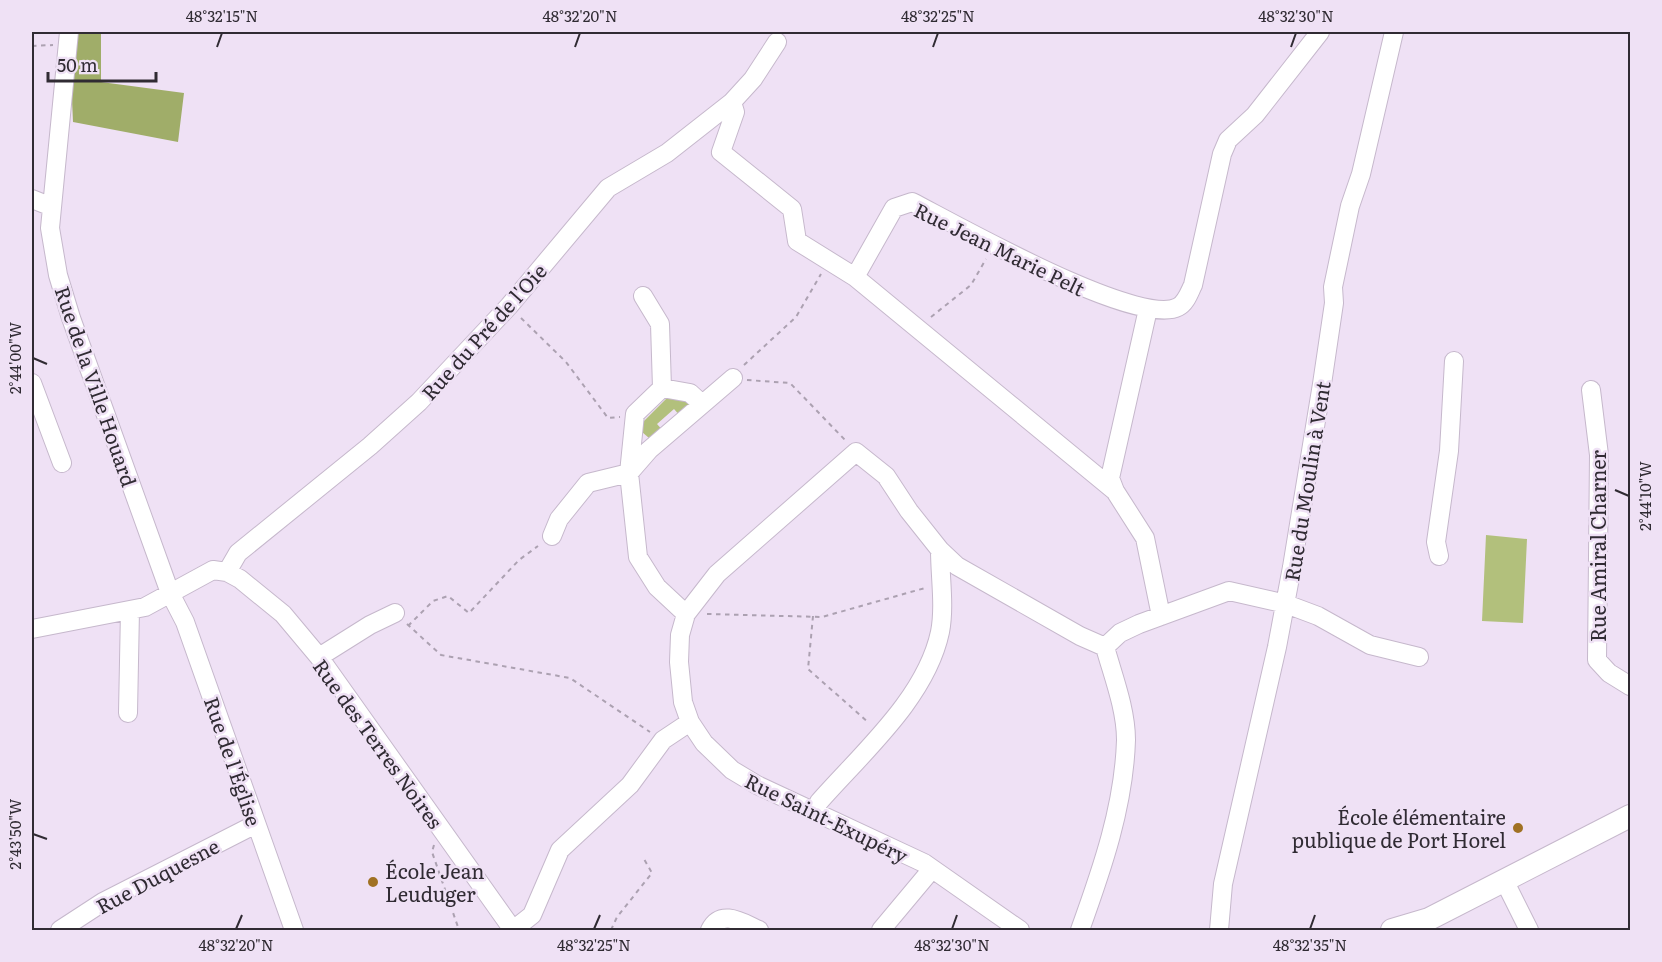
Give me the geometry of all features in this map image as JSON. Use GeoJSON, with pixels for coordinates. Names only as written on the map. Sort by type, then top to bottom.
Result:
{"type":"FeatureCollection","features":[{"type":"Feature","properties":{"kind":"main road"},"geometry":{"type":"LineString","coordinates":[[1392,930],[1430,919],[1630,816]]}},
{"type":"Feature","properties":{"kind":"street","name":"Rue Jean Marie Pelt"},"geometry":{"type":"LineString","coordinates":[[855,277],[894,208],[912,201],[1098,295],[1148,309],[1177,308],[1186,300],[1193,285],[1222,154],[1228,140],[1255,115],[1320,32]]}},
{"type":"Feature","properties":{"kind":"street","name":"Rue du Moulin à Vent"},"geometry":{"type":"LineString","coordinates":[[1219,930],[1223,884],[1286,604],[1322,384],[1334,303],[1333,287],[1350,206],[1360,174],[1394,32]]}},
{"type":"Feature","properties":{"kind":"street","name":"Rue de la Ville Houard"},"geometry":{"type":"LineString","coordinates":[[69,39],[50,228],[58,275],[70,318],[170,593]]}},
{"type":"Feature","properties":{"kind":"street","name":"Rue du Pré de l'Oie"},"geometry":{"type":"LineString","coordinates":[[227,572],[238,553],[361,453],[419,402],[509,306],[608,188],[667,153],[732,102],[753,79],[777,42]]}},
{"type":"Feature","properties":{"kind":"street"},"geometry":{"type":"LineString","coordinates":[[732,102],[735,112],[722,152],[792,209],[797,241],[855,277],[1115,491]]}},
{"type":"Feature","properties":{"kind":"street"},"geometry":{"type":"LineString","coordinates":[[32,199],[52,207]]}},
{"type":"Feature","properties":{"kind":"street"},"geometry":{"type":"LineString","coordinates":[[643,296],[660,324],[662,388],[635,414],[629,472],[638,557],[657,587],[686,614],[717,574],[856,452],[886,476],[909,511],[940,550],[957,566],[1105,647],[1119,695],[1126,739],[1119,801],[1106,859],[1080,930]]}},
{"type":"Feature","properties":{"kind":"street"},"geometry":{"type":"LineString","coordinates":[[1148,309],[1110,478],[1115,491],[1145,538],[1161,616]]}},
{"type":"Feature","properties":{"kind":"street"},"geometry":{"type":"LineString","coordinates":[[1439,555],[1436,543],[1449,451],[1454,361]]}},
{"type":"Feature","properties":{"kind":"street"},"geometry":{"type":"LineString","coordinates":[[552,536],[559,519],[588,483],[629,472],[649,450],[733,378]]}},
{"type":"Feature","properties":{"kind":"street"},"geometry":{"type":"LineString","coordinates":[[32,383],[38,419],[62,463]]}},
{"type":"Feature","properties":{"kind":"street"},"geometry":{"type":"LineString","coordinates":[[662,388],[690,393],[702,404]]}},
{"type":"Feature","properties":{"kind":"street","name":"Rue Amiral Charner"},"geometry":{"type":"LineString","coordinates":[[1591,390],[1599,455],[1597,660],[1609,674],[1630,686]]}},
{"type":"Feature","properties":{"kind":"street"},"geometry":{"type":"LineString","coordinates":[[814,811],[819,802],[905,704],[932,660],[940,630],[940,550]]}},
{"type":"Feature","properties":{"kind":"street"},"geometry":{"type":"LineString","coordinates":[[32,630],[145,607],[213,570],[227,572]]}},
{"type":"Feature","properties":{"kind":"street","name":"Rue des Terres Noires"},"geometry":{"type":"LineString","coordinates":[[227,572],[240,579],[283,614],[319,657],[513,930]]}},
{"type":"Feature","properties":{"kind":"street"},"geometry":{"type":"LineString","coordinates":[[1105,647],[1120,633],[1229,591],[1286,604],[1318,616],[1370,645],[1419,657]]}},
{"type":"Feature","properties":{"kind":"street","name":"Rue de l'Église"},"geometry":{"type":"LineString","coordinates":[[170,593],[185,622],[294,930]]}},
{"type":"Feature","properties":{"kind":"street"},"geometry":{"type":"LineString","coordinates":[[128,713],[129,610]]}},
{"type":"Feature","properties":{"kind":"street"},"geometry":{"type":"LineString","coordinates":[[319,657],[394,613]]}},
{"type":"Feature","properties":{"kind":"street","name":"Rue Saint-Exupéry"},"geometry":{"type":"LineString","coordinates":[[686,614],[680,636],[679,662],[683,702],[690,722],[704,743],[732,770],[757,785],[932,869],[1020,930]]}},
{"type":"Feature","properties":{"kind":"street"},"geometry":{"type":"LineString","coordinates":[[513,930],[532,915],[560,850],[630,785],[663,740],[690,722]]}},
{"type":"Feature","properties":{"kind":"street","name":"Rue Duquesne"},"geometry":{"type":"LineString","coordinates":[[60,930],[103,902],[256,824]]}},
{"type":"Feature","properties":{"kind":"street"},"geometry":{"type":"LineString","coordinates":[[880,930],[932,869]]}},
{"type":"Feature","properties":{"kind":"street"},"geometry":{"type":"LineString","coordinates":[[1505,882],[1529,930]]}},
{"type":"Feature","properties":{"kind":"street"},"geometry":{"type":"LineString","coordinates":[[710,930],[721,919],[732,917],[759,930]]}},
{"type":"Feature","properties":{"kind":"path"},"geometry":{"type":"LineString","coordinates":[[32,46],[69,39]]}},
{"type":"Feature","properties":{"kind":"path"},"geometry":{"type":"LineString","coordinates":[[918,328],[971,285],[995,243]]}},
{"type":"Feature","properties":{"kind":"path"},"geometry":{"type":"LineString","coordinates":[[733,378],[796,317],[829,260]]}},
{"type":"Feature","properties":{"kind":"path"},"geometry":{"type":"LineString","coordinates":[[509,306],[566,362],[608,418],[635,414]]}},
{"type":"Feature","properties":{"kind":"path"},"geometry":{"type":"LineString","coordinates":[[733,378],[790,382],[856,452]]}},
{"type":"Feature","properties":{"kind":"path"},"geometry":{"type":"LineString","coordinates":[[408,626],[433,601],[448,596],[468,613],[519,560],[552,536]]}},
{"type":"Feature","properties":{"kind":"path"},"geometry":{"type":"LineString","coordinates":[[686,614],[822,617],[939,584]]}},
{"type":"Feature","properties":{"kind":"path"},"geometry":{"type":"LineString","coordinates":[[394,613],[441,655],[570,678],[663,740]]}},
{"type":"Feature","properties":{"kind":"path"},"geometry":{"type":"LineString","coordinates":[[813,616],[808,669],[880,732]]}},
{"type":"Feature","properties":{"kind":"path"},"geometry":{"type":"LineString","coordinates":[[440,829],[432,852],[459,930]]}},
{"type":"Feature","properties":{"kind":"path"},"geometry":{"type":"LineString","coordinates":[[611,930],[616,917],[652,873],[644,859]]}},
{"type":"Feature","properties":{"kind":"green space"},"geometry":{"type":"Polygon","coordinates":[[[69,32],[101,32],[101,82],[184,93],[178,142],[73,122],[69,32]]]}},
{"type":"Feature","properties":{"kind":"green space"},"geometry":{"type":"Polygon","coordinates":[[[670,395],[683,396],[689,404],[681,417],[674,409],[657,424],[665,433],[649,438],[642,432],[643,422],[670,395]]]}},
{"type":"Feature","properties":{"kind":"green space"},"geometry":{"type":"Polygon","coordinates":[[[1486,535],[1527,539],[1523,623],[1482,621],[1486,535]]]}},
{"type":"Feature","properties":{"kind":"place","name":"École élémentaire publique de Port Horel"},"geometry":{"type":"Point","coordinates":[1518,828]}},
{"type":"Feature","properties":{"kind":"place","name":"École Jean Leuduger"},"geometry":{"type":"Point","coordinates":[373,882]}}]}
